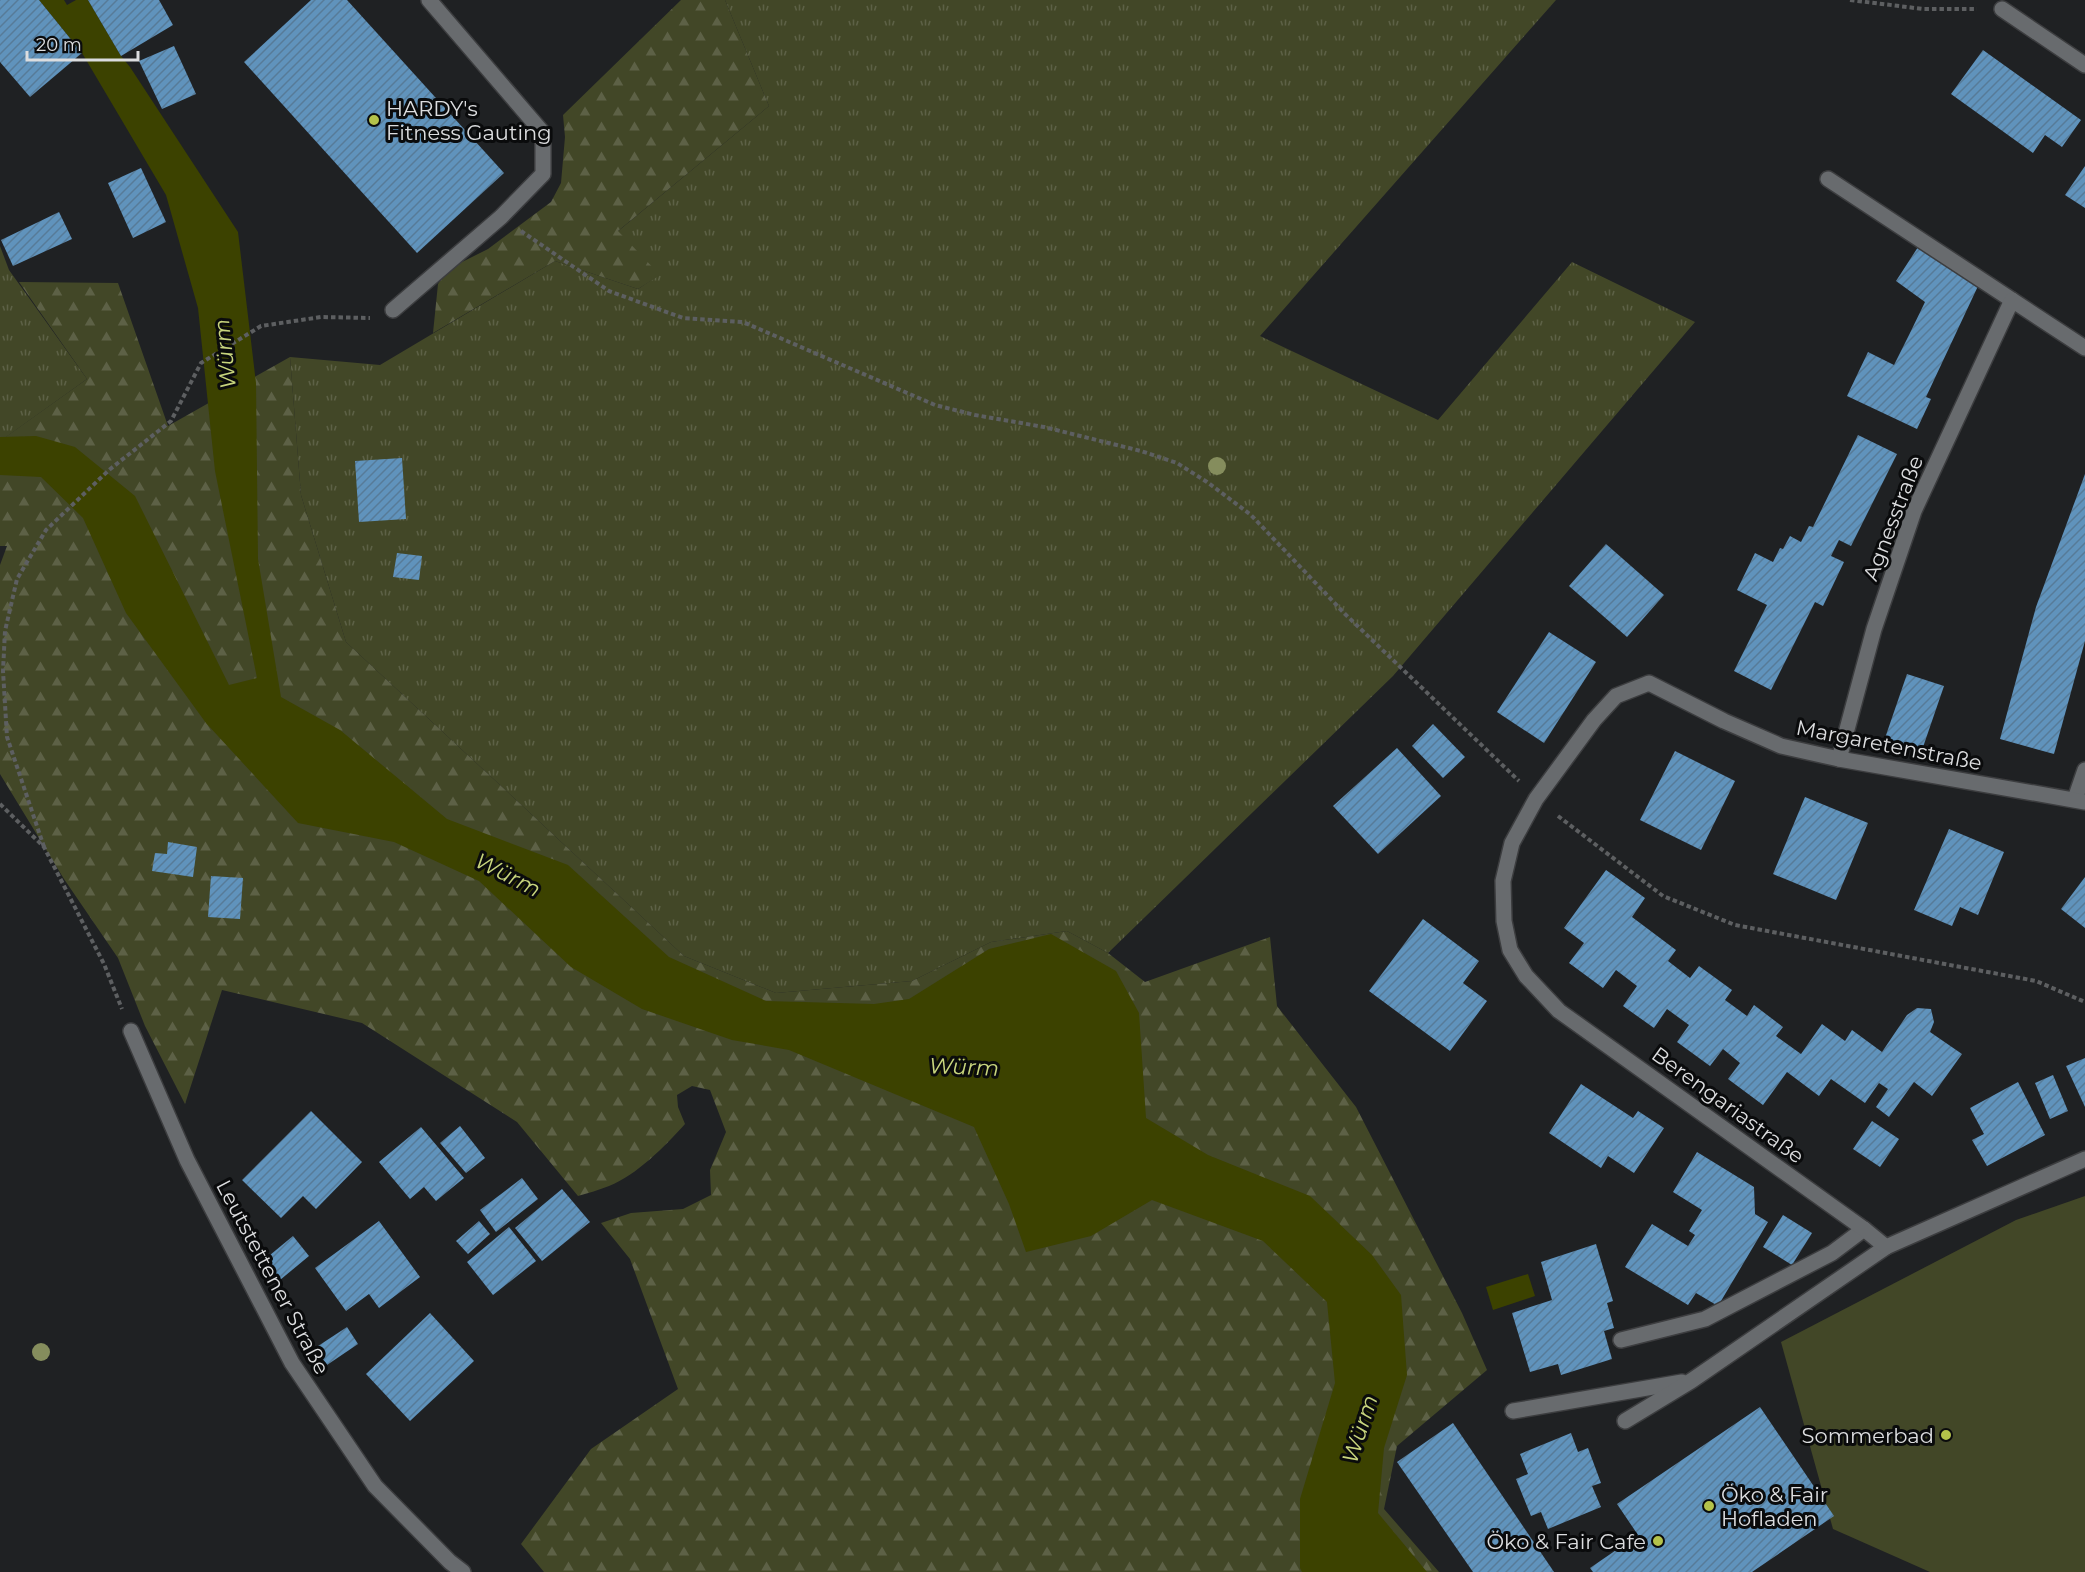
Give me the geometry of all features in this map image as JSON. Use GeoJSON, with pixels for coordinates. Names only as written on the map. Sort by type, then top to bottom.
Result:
{"type":"FeatureCollection","features":[{"type":"Feature","properties":{"kind":"street"},"geometry":{"type":"LineString","coordinates":[[393,310],[501,217],[543,174],[543,133],[429,0]]}},
{"type":"Feature","properties":{"kind":"street"},"geometry":{"type":"LineString","coordinates":[[2002,9],[2085,65]]}},
{"type":"Feature","properties":{"kind":"street"},"geometry":{"type":"LineString","coordinates":[[1828,179],[2085,348]]}},
{"type":"Feature","properties":{"kind":"street","name":"Agnesstraße"},"geometry":{"type":"LineString","coordinates":[[1839,759],[1874,628],[1914,511],[2012,300]]}},
{"type":"Feature","properties":{"kind":"street","name":"Margaretenstraße"},"geometry":{"type":"LineString","coordinates":[[1536,799],[1594,720],[1616,696],[1649,683],[1724,721],[1781,746],[1839,759],[2080,801]]}},
{"type":"Feature","properties":{"kind":"street"},"geometry":{"type":"LineString","coordinates":[[2080,801],[2085,770]]}},
{"type":"Feature","properties":{"kind":"street","name":"Berengariastraße"},"geometry":{"type":"LineString","coordinates":[[1536,799],[1512,843],[1503,881],[1504,921],[1510,950],[1526,976],[1559,1011],[1864,1228],[1886,1247]]}},
{"type":"Feature","properties":{"kind":"street","name":"Leutstettener Straße"},"geometry":{"type":"LineString","coordinates":[[131,1032],[187,1160],[292,1363],[375,1486],[450,1562],[463,1572]]}},
{"type":"Feature","properties":{"kind":"street"},"geometry":{"type":"LineString","coordinates":[[1625,1421],[1691,1381],[1886,1247],[2085,1159]]}},
{"type":"Feature","properties":{"kind":"street"},"geometry":{"type":"LineString","coordinates":[[1621,1340],[1705,1318],[1832,1253],[1864,1228]]}},
{"type":"Feature","properties":{"kind":"street"},"geometry":{"type":"LineString","coordinates":[[1512,1411],[1691,1381]]}},
{"type":"Feature","properties":{"kind":"path"},"geometry":{"type":"LineString","coordinates":[[1850,0],[1923,9],[2002,9]]}},
{"type":"Feature","properties":{"kind":"path"},"geometry":{"type":"LineString","coordinates":[[526,235],[609,291],[683,318],[743,322],[934,405],[1044,427],[1141,451],[1178,463],[1251,515],[1345,614],[1536,799],[1663,896],[1735,926],[2036,981],[2085,1002]]}},
{"type":"Feature","properties":{"kind":"path"},"geometry":{"type":"LineString","coordinates":[[131,1032],[104,964],[44,847],[7,737],[2,711],[5,631],[17,579],[46,530],[109,470],[171,421],[201,363],[261,326],[321,317],[373,318],[393,310]]}},
{"type":"Feature","properties":{"kind":"path"},"geometry":{"type":"LineString","coordinates":[[0,804],[44,847]]}},
{"type":"Feature","properties":{"kind":"green space"},"geometry":{"type":"Polygon","coordinates":[[[681,0],[725,0],[769,106],[618,231],[660,275],[638,289],[555,261],[433,333],[438,284],[448,269],[488,249],[551,202],[561,183],[565,137],[563,115],[681,0]]]}},
{"type":"Feature","properties":{"kind":"green space"},"geometry":{"type":"Polygon","coordinates":[[[725,0],[1556,0],[1260,336],[1438,420],[1572,262],[1695,322],[1393,676],[1108,953],[1067,931],[991,942],[912,981],[776,993],[684,956],[346,642],[301,495],[290,357],[380,365],[555,261],[638,289],[659,275],[617,232],[769,106],[725,0]]]}},
{"type":"Feature","properties":{"kind":"green space"},"geometry":{"type":"Polygon","coordinates":[[[0,246],[9,270],[87,379],[6,437],[0,437],[0,246]]]}},
{"type":"Feature","properties":{"kind":"green space"},"geometry":{"type":"Polygon","coordinates":[[[19,282],[118,283],[168,426],[290,357],[301,495],[346,642],[684,956],[776,993],[912,981],[991,942],[1067,931],[1108,953],[1145,982],[1270,937],[1277,1006],[1356,1107],[1462,1313],[1487,1370],[1397,1446],[1384,1509],[1439,1572],[544,1572],[521,1544],[591,1449],[678,1389],[630,1259],[601,1223],[631,1213],[683,1209],[711,1195],[710,1170],[726,1132],[710,1090],[692,1086],[677,1095],[678,1107],[685,1124],[669,1141],[630,1175],[578,1196],[517,1122],[362,1023],[222,990],[185,1104],[145,1026],[118,958],[64,879],[0,774],[0,565],[7,546],[0,546],[0,441],[87,379],[19,282]]]}},
{"type":"Feature","properties":{"kind":"green space","name":"Sommerbad"},"geometry":{"type":"Polygon","coordinates":[[[2085,1196],[2085,1572],[1930,1572],[1833,1529],[1781,1342],[2016,1220],[2085,1196]]]}},
{"type":"Feature","properties":{"kind":"water","name":"Würm"},"geometry":{"type":"Polygon","coordinates":[[[39,0],[64,0],[67,5],[76,0],[88,0],[121,56],[238,232],[256,383],[258,559],[281,697],[340,730],[447,819],[568,865],[669,957],[766,1001],[874,1004],[909,999],[989,949],[1051,934],[1116,971],[1139,1013],[1146,1118],[1208,1155],[1310,1196],[1372,1255],[1401,1295],[1407,1375],[1384,1448],[1378,1513],[1427,1572],[1302,1572],[1300,1568],[1300,1499],[1335,1383],[1327,1302],[1263,1241],[1152,1200],[1091,1236],[1026,1252],[1009,1204],[974,1127],[789,1050],[732,1040],[642,1009],[571,967],[479,881],[394,842],[298,823],[206,723],[126,613],[83,518],[41,477],[0,475],[0,437],[36,436],[75,447],[135,496],[229,685],[257,678],[215,471],[198,308],[166,195],[82,53],[39,0]]]}},
{"type":"Feature","properties":{"kind":"water"},"geometry":{"type":"Polygon","coordinates":[[[1528,1274],[1535,1296],[1493,1310],[1486,1287],[1528,1274]]]}},
{"type":"Feature","properties":{"kind":"building"},"geometry":{"type":"Polygon","coordinates":[[[0,0],[39,0],[82,53],[30,97],[0,62],[0,0]]]}},
{"type":"Feature","properties":{"kind":"building"},"geometry":{"type":"Polygon","coordinates":[[[88,0],[159,0],[173,25],[121,56],[88,0]]]}},
{"type":"Feature","properties":{"kind":"building"},"geometry":{"type":"Polygon","coordinates":[[[311,0],[347,0],[504,173],[417,253],[244,62],[311,0]]]}},
{"type":"Feature","properties":{"kind":"building"},"geometry":{"type":"Polygon","coordinates":[[[174,46],[196,94],[162,109],[139,61],[174,46]]]}},
{"type":"Feature","properties":{"kind":"building"},"geometry":{"type":"Polygon","coordinates":[[[1983,50],[2081,120],[2062,147],[2045,135],[2033,153],[1951,94],[1983,50]]]}},
{"type":"Feature","properties":{"kind":"building"},"geometry":{"type":"Polygon","coordinates":[[[2085,166],[2085,208],[2065,195],[2085,166]]]}},
{"type":"Feature","properties":{"kind":"building"},"geometry":{"type":"Polygon","coordinates":[[[141,168],[166,222],[133,238],[108,183],[141,168]]]}},
{"type":"Feature","properties":{"kind":"building"},"geometry":{"type":"Polygon","coordinates":[[[59,212],[72,239],[13,266],[1,240],[59,212]]]}},
{"type":"Feature","properties":{"kind":"building"},"geometry":{"type":"Polygon","coordinates":[[[1920,244],[1979,284],[1926,397],[1931,399],[1917,429],[1847,396],[1868,352],[1894,365],[1925,302],[1896,281],[1920,244]]]}},
{"type":"Feature","properties":{"kind":"building"},"geometry":{"type":"Polygon","coordinates":[[[1858,435],[1897,454],[1851,546],[1839,540],[1831,556],[1844,562],[1823,606],[1815,602],[1771,690],[1734,671],[1767,605],[1737,590],[1755,553],[1773,562],[1780,548],[1783,549],[1790,536],[1801,542],[1809,526],[1813,527],[1858,435]]]}},
{"type":"Feature","properties":{"kind":"building"},"geometry":{"type":"Polygon","coordinates":[[[402,458],[406,519],[359,522],[355,461],[402,458]]]}},
{"type":"Feature","properties":{"kind":"building"},"geometry":{"type":"Polygon","coordinates":[[[2085,474],[2085,641],[2054,754],[2000,739],[2036,607],[2085,474]]]}},
{"type":"Feature","properties":{"kind":"building"},"geometry":{"type":"Polygon","coordinates":[[[1606,544],[1664,595],[1627,637],[1569,586],[1606,544]]]}},
{"type":"Feature","properties":{"kind":"building"},"geometry":{"type":"Polygon","coordinates":[[[397,553],[422,556],[419,580],[393,577],[397,553]]]}},
{"type":"Feature","properties":{"kind":"building"},"geometry":{"type":"Polygon","coordinates":[[[1549,632],[1596,662],[1544,743],[1497,712],[1549,632]]]}},
{"type":"Feature","properties":{"kind":"building"},"geometry":{"type":"Polygon","coordinates":[[[1907,674],[1944,686],[1921,753],[1884,741],[1907,674]]]}},
{"type":"Feature","properties":{"kind":"building"},"geometry":{"type":"Polygon","coordinates":[[[1433,724],[1465,757],[1443,778],[1412,746],[1433,724]]]}},
{"type":"Feature","properties":{"kind":"building"},"geometry":{"type":"Polygon","coordinates":[[[1397,748],[1441,796],[1378,854],[1333,806],[1397,748]]]}},
{"type":"Feature","properties":{"kind":"building"},"geometry":{"type":"Polygon","coordinates":[[[1675,751],[1735,781],[1701,850],[1640,820],[1675,751]]]}},
{"type":"Feature","properties":{"kind":"building"},"geometry":{"type":"Polygon","coordinates":[[[1805,797],[1868,823],[1836,900],[1773,874],[1805,797]]]}},
{"type":"Feature","properties":{"kind":"building"},"geometry":{"type":"Polygon","coordinates":[[[1949,829],[2004,852],[1978,915],[1960,907],[1952,926],[1914,910],[1949,829]]]}},
{"type":"Feature","properties":{"kind":"building"},"geometry":{"type":"Polygon","coordinates":[[[168,842],[197,847],[193,877],[152,871],[155,853],[167,854],[168,842]]]}},
{"type":"Feature","properties":{"kind":"building"},"geometry":{"type":"Polygon","coordinates":[[[1606,870],[1645,898],[1632,917],[1676,950],[1668,961],[1690,978],[1699,966],[1732,990],[1725,1000],[1747,1016],[1754,1005],[1783,1027],[1776,1036],[1801,1054],[1822,1024],[1845,1041],[1852,1030],[1882,1052],[1907,1015],[1917,1008],[1931,1009],[1934,1022],[1930,1032],[1962,1054],[1932,1096],[1914,1082],[1889,1117],[1876,1107],[1888,1089],[1879,1083],[1865,1103],[1831,1079],[1819,1096],[1787,1072],[1763,1105],[1728,1079],[1740,1063],[1723,1049],[1710,1066],[1677,1042],[1689,1025],[1667,1009],[1654,1028],[1623,1006],[1637,986],[1616,970],[1603,988],[1569,963],[1584,943],[1564,928],[1606,870]]]}},
{"type":"Feature","properties":{"kind":"building"},"geometry":{"type":"Polygon","coordinates":[[[211,876],[243,878],[240,919],[208,917],[211,876]]]}},
{"type":"Feature","properties":{"kind":"building"},"geometry":{"type":"Polygon","coordinates":[[[2085,877],[2085,928],[2061,909],[2085,877]]]}},
{"type":"Feature","properties":{"kind":"building"},"geometry":{"type":"Polygon","coordinates":[[[1423,919],[1479,961],[1463,983],[1487,1001],[1450,1051],[1369,991],[1423,919]]]}},
{"type":"Feature","properties":{"kind":"building"},"geometry":{"type":"Polygon","coordinates":[[[2085,1058],[2085,1107],[2066,1066],[2085,1058]]]}},
{"type":"Feature","properties":{"kind":"building"},"geometry":{"type":"Polygon","coordinates":[[[2053,1075],[2068,1111],[2050,1119],[2035,1083],[2053,1075]]]}},
{"type":"Feature","properties":{"kind":"building"},"geometry":{"type":"Polygon","coordinates":[[[2018,1082],[2045,1135],[1987,1166],[1972,1140],[1984,1134],[1970,1108],[2018,1082]]]}},
{"type":"Feature","properties":{"kind":"building"},"geometry":{"type":"Polygon","coordinates":[[[1581,1084],[1633,1118],[1638,1111],[1664,1128],[1634,1173],[1608,1156],[1601,1168],[1549,1133],[1581,1084]]]}},
{"type":"Feature","properties":{"kind":"building"},"geometry":{"type":"Polygon","coordinates":[[[311,1111],[362,1162],[316,1209],[303,1196],[281,1218],[242,1180],[311,1111]]]}},
{"type":"Feature","properties":{"kind":"building"},"geometry":{"type":"Polygon","coordinates":[[[1872,1121],[1899,1139],[1880,1167],[1853,1149],[1872,1121]]]}},
{"type":"Feature","properties":{"kind":"building"},"geometry":{"type":"Polygon","coordinates":[[[460,1126],[485,1158],[466,1173],[440,1143],[460,1126]]]}},
{"type":"Feature","properties":{"kind":"building"},"geometry":{"type":"Polygon","coordinates":[[[421,1127],[464,1178],[436,1201],[424,1187],[410,1199],[379,1162],[421,1127]]]}},
{"type":"Feature","properties":{"kind":"building"},"geometry":{"type":"Polygon","coordinates":[[[1697,1152],[1754,1187],[1755,1214],[1768,1222],[1718,1306],[1696,1293],[1688,1305],[1625,1267],[1652,1224],[1688,1246],[1695,1235],[1689,1231],[1702,1210],[1673,1192],[1697,1152]]]}},
{"type":"Feature","properties":{"kind":"building"},"geometry":{"type":"Polygon","coordinates":[[[522,1178],[538,1199],[496,1232],[480,1210],[522,1178]]]}},
{"type":"Feature","properties":{"kind":"building"},"geometry":{"type":"Polygon","coordinates":[[[562,1189],[590,1222],[542,1261],[515,1228],[562,1189]]]}},
{"type":"Feature","properties":{"kind":"building"},"geometry":{"type":"Polygon","coordinates":[[[1783,1215],[1812,1233],[1792,1265],[1763,1247],[1783,1215]]]}},
{"type":"Feature","properties":{"kind":"building"},"geometry":{"type":"Polygon","coordinates":[[[379,1221],[420,1277],[379,1308],[369,1294],[346,1311],[315,1268],[379,1221]]]}},
{"type":"Feature","properties":{"kind":"building"},"geometry":{"type":"Polygon","coordinates":[[[479,1221],[490,1234],[468,1254],[456,1241],[479,1221]]]}},
{"type":"Feature","properties":{"kind":"building"},"geometry":{"type":"Polygon","coordinates":[[[509,1227],[536,1261],[493,1295],[467,1262],[509,1227]]]}},
{"type":"Feature","properties":{"kind":"building"},"geometry":{"type":"Polygon","coordinates":[[[293,1236],[309,1256],[280,1280],[264,1260],[293,1236]]]}},
{"type":"Feature","properties":{"kind":"building"},"geometry":{"type":"Polygon","coordinates":[[[1596,1244],[1613,1301],[1607,1303],[1614,1328],[1604,1331],[1612,1359],[1561,1375],[1558,1364],[1530,1372],[1512,1313],[1552,1300],[1541,1262],[1596,1244]]]}},
{"type":"Feature","properties":{"kind":"building"},"geometry":{"type":"Polygon","coordinates":[[[430,1313],[474,1361],[410,1421],[366,1374],[430,1313]]]}},
{"type":"Feature","properties":{"kind":"building"},"geometry":{"type":"Polygon","coordinates":[[[347,1327],[358,1344],[327,1365],[315,1348],[347,1327]]]}},
{"type":"Feature","properties":{"kind":"building"},"geometry":{"type":"Polygon","coordinates":[[[1760,1407],[1834,1516],[1752,1572],[1593,1572],[1590,1568],[1638,1535],[1617,1504],[1760,1407]]]}},
{"type":"Feature","properties":{"kind":"building"},"geometry":{"type":"Polygon","coordinates":[[[1453,1423],[1554,1572],[1473,1572],[1397,1462],[1453,1423]]]}},
{"type":"Feature","properties":{"kind":"building"},"geometry":{"type":"Polygon","coordinates":[[[1571,1433],[1578,1452],[1588,1448],[1601,1483],[1592,1486],[1601,1507],[1548,1529],[1541,1512],[1531,1516],[1516,1479],[1528,1474],[1520,1454],[1571,1433]]]}},
{"type":"Feature","properties":{"kind":"place","name":"HARDY's Fitness Gauting"},"geometry":{"type":"Point","coordinates":[374,120]}},
{"type":"Feature","properties":{"kind":"place","name":"Sommerbad"},"geometry":{"type":"Point","coordinates":[1946,1435]}},
{"type":"Feature","properties":{"kind":"place","name":"Öko & Fair Hofladen"},"geometry":{"type":"Point","coordinates":[1709,1506]}},
{"type":"Feature","properties":{"kind":"place","name":"Öko & Fair Cafe"},"geometry":{"type":"Point","coordinates":[1658,1541]}}]}
